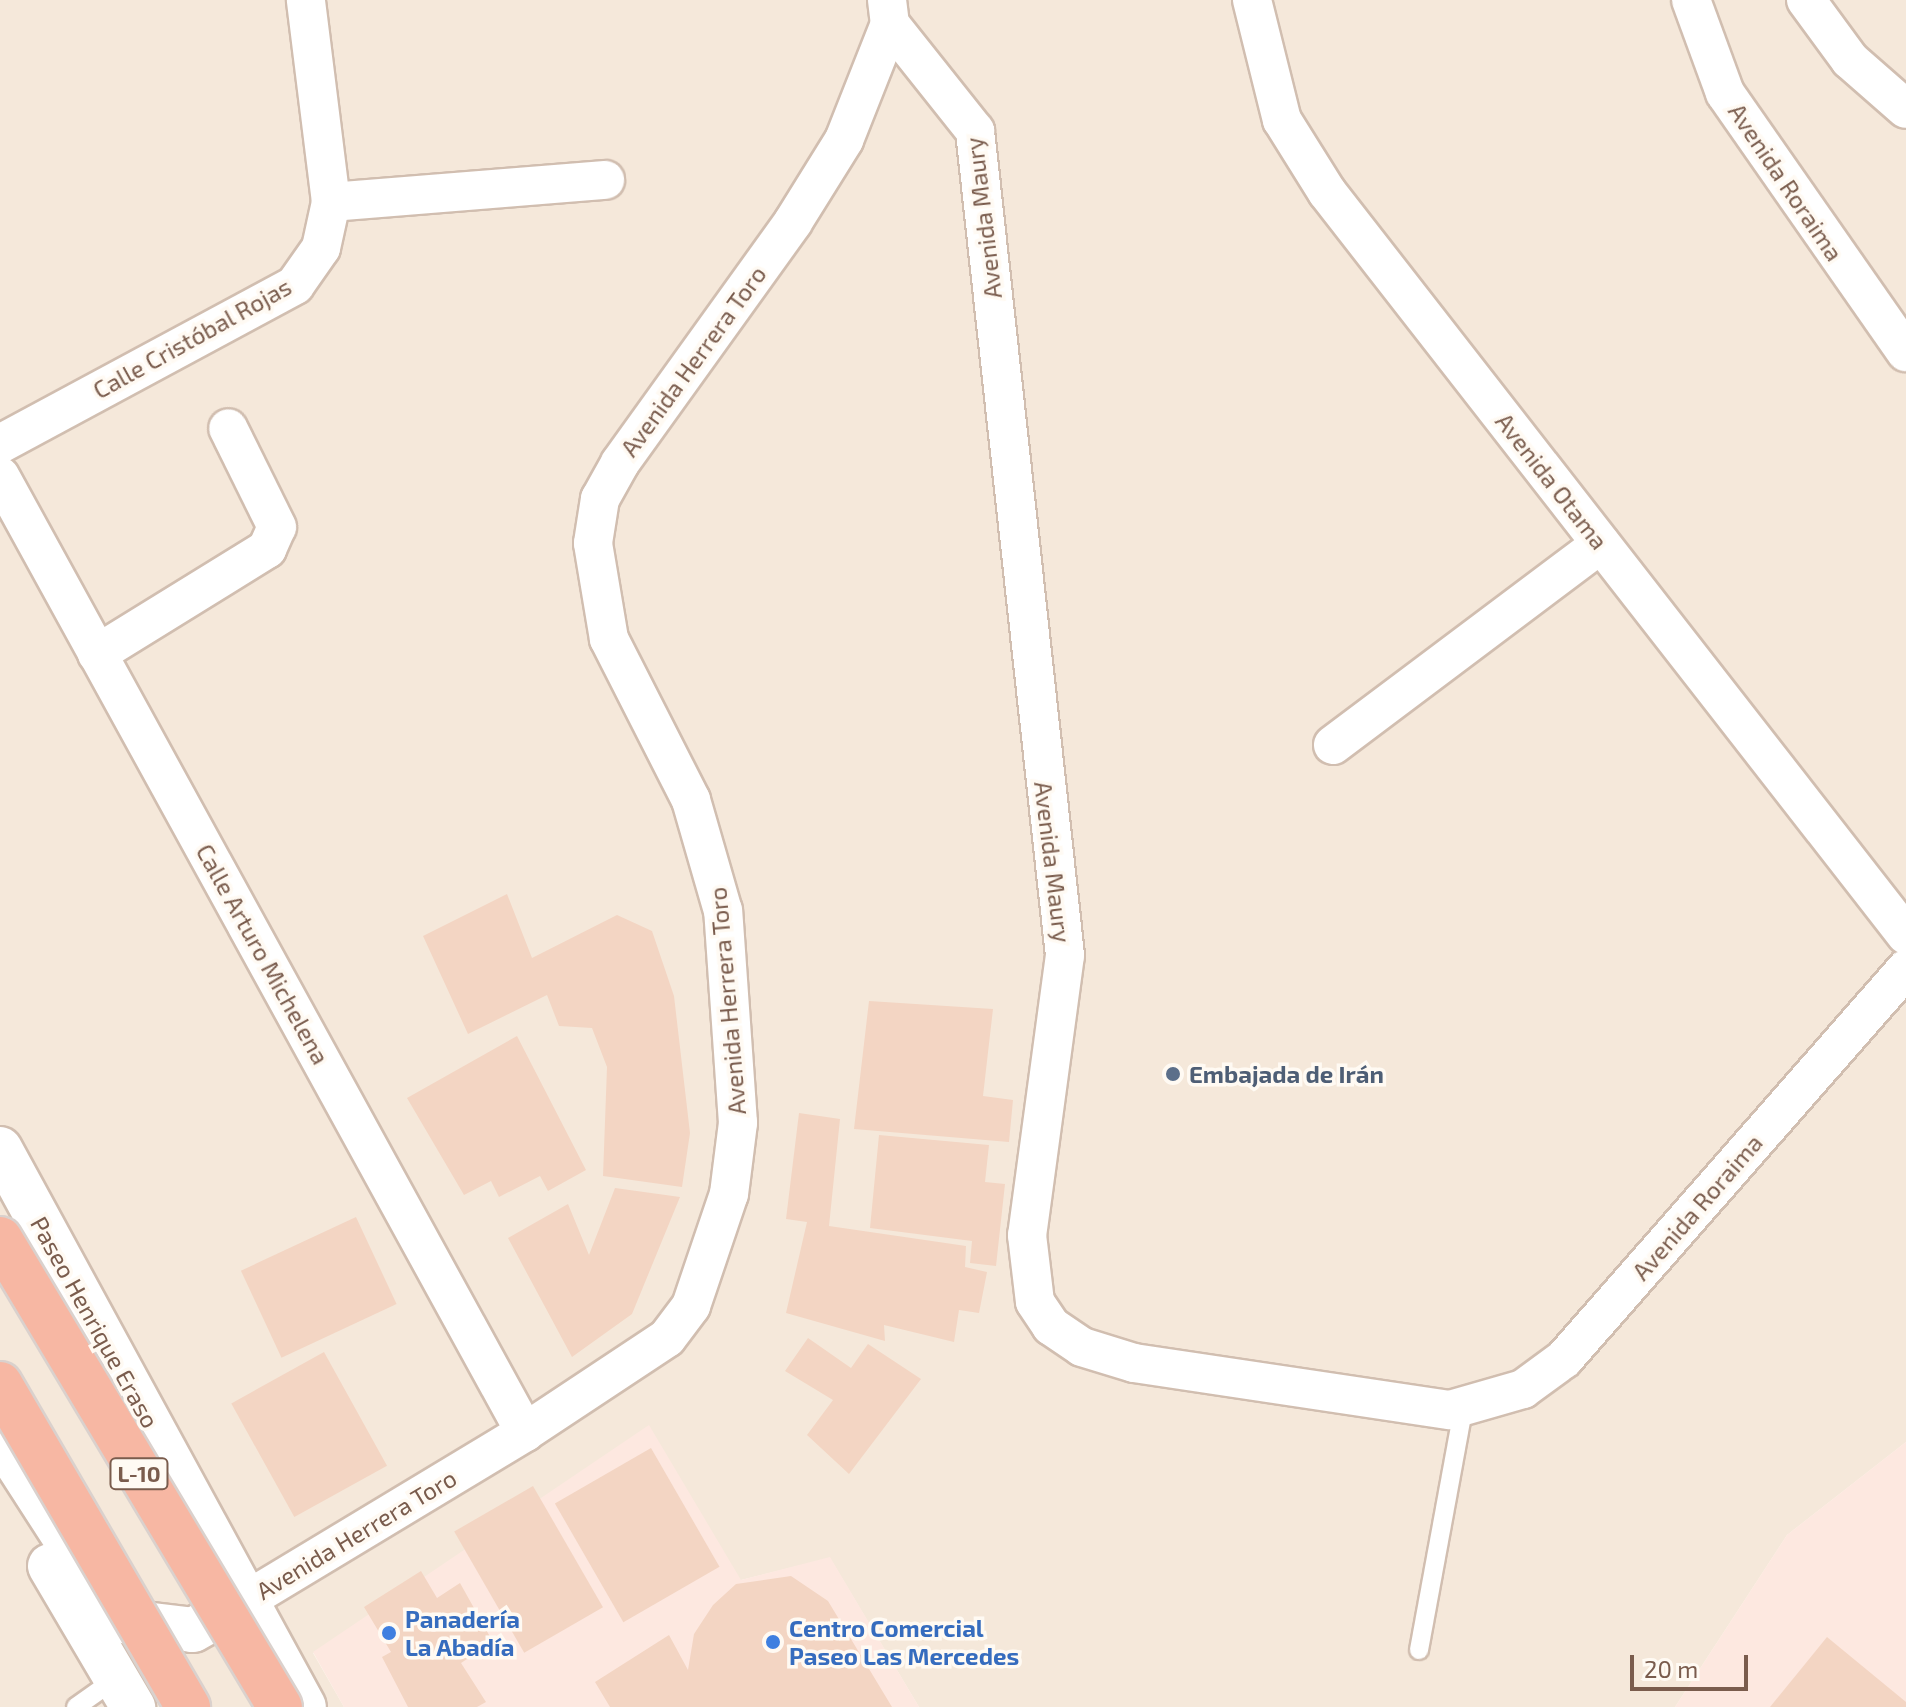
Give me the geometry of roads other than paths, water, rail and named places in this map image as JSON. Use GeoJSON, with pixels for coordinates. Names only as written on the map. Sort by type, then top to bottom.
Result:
{"type":"FeatureCollection","features":[{"type":"Feature","properties":{"kind":"highway","name":"L-10"},"geometry":{"type":"LineString","coordinates":[[0,1239],[280,1707]]}},
{"type":"Feature","properties":{"kind":"highway"},"geometry":{"type":"LineString","coordinates":[[0,1384],[188,1707]]}},
{"type":"Feature","properties":{"kind":"street","name":"Calle Cristóbal Rojas"},"geometry":{"type":"LineString","coordinates":[[0,444],[295,285],[321,248],[331,202],[306,0]]}},
{"type":"Feature","properties":{"kind":"street","name":"Avenida Otama"},"geometry":{"type":"LineString","coordinates":[[1252,0],[1282,120],[1327,192],[1906,935]]}},
{"type":"Feature","properties":{"kind":"street","name":"Avenida Roraima"},"geometry":{"type":"LineString","coordinates":[[1691,0],[1725,93],[1906,352]]}},
{"type":"Feature","properties":{"kind":"street"},"geometry":{"type":"LineString","coordinates":[[1806,0],[1850,60],[1906,109]]}},
{"type":"Feature","properties":{"kind":"street","name":"Avenida Maury"},"geometry":{"type":"LineString","coordinates":[[888,12],[975,131],[1065,955],[1027,1235],[1035,1302],[1051,1326],[1082,1347],[1134,1363],[1463,1411]]}},
{"type":"Feature","properties":{"kind":"street","name":"Avenida Herrera Toro"},"geometry":{"type":"LineString","coordinates":[[247,1600],[525,1432],[667,1338],[691,1306],[729,1194],[738,1123],[723,911],[711,851],[609,639],[593,543],[600,499],[793,222],[844,140],[888,12]]}},
{"type":"Feature","properties":{"kind":"street"},"geometry":{"type":"LineString","coordinates":[[331,202],[605,180]]}},
{"type":"Feature","properties":{"kind":"street"},"geometry":{"type":"LineString","coordinates":[[97,654],[267,549],[277,527],[228,428]]}},
{"type":"Feature","properties":{"kind":"street","name":"Calle Arturo Michelena"},"geometry":{"type":"LineString","coordinates":[[0,476],[525,1432]]}},
{"type":"Feature","properties":{"kind":"street"},"geometry":{"type":"LineString","coordinates":[[1333,745],[1601,544]]}},
{"type":"Feature","properties":{"kind":"street","name":"Avenida Roraima"},"geometry":{"type":"LineString","coordinates":[[1463,1411],[1523,1389],[1564,1359],[1906,969]]}},
{"type":"Feature","properties":{"kind":"street","name":"Paseo Henrique Eraso"},"geometry":{"type":"LineString","coordinates":[[0,1149],[304,1707]]}},
{"type":"Feature","properties":{"kind":"street"},"geometry":{"type":"LineString","coordinates":[[0,1437],[102,1595],[128,1622],[193,1630],[247,1600]]}},
{"type":"Feature","properties":{"kind":"street"},"geometry":{"type":"LineString","coordinates":[[0,1481],[128,1699],[217,1641],[256,1707]]}},
{"type":"Feature","properties":{"kind":"lane"},"geometry":{"type":"LineString","coordinates":[[1419,1650],[1463,1411]]}},
{"type":"Feature","properties":{"kind":"lane"},"geometry":{"type":"LineString","coordinates":[[76,1707],[128,1699]]}},
{"type":"Feature","properties":{"kind":"place","name":"Embajada de Irán"},"geometry":{"type":"Point","coordinates":[1173,1074]}},
{"type":"Feature","properties":{"kind":"place","name":"Panadería La Abadía"},"geometry":{"type":"Point","coordinates":[389,1633]}},
{"type":"Feature","properties":{"kind":"place","name":"Centro Comercial Paseo Las Mercedes"},"geometry":{"type":"Point","coordinates":[773,1642]}}]}
